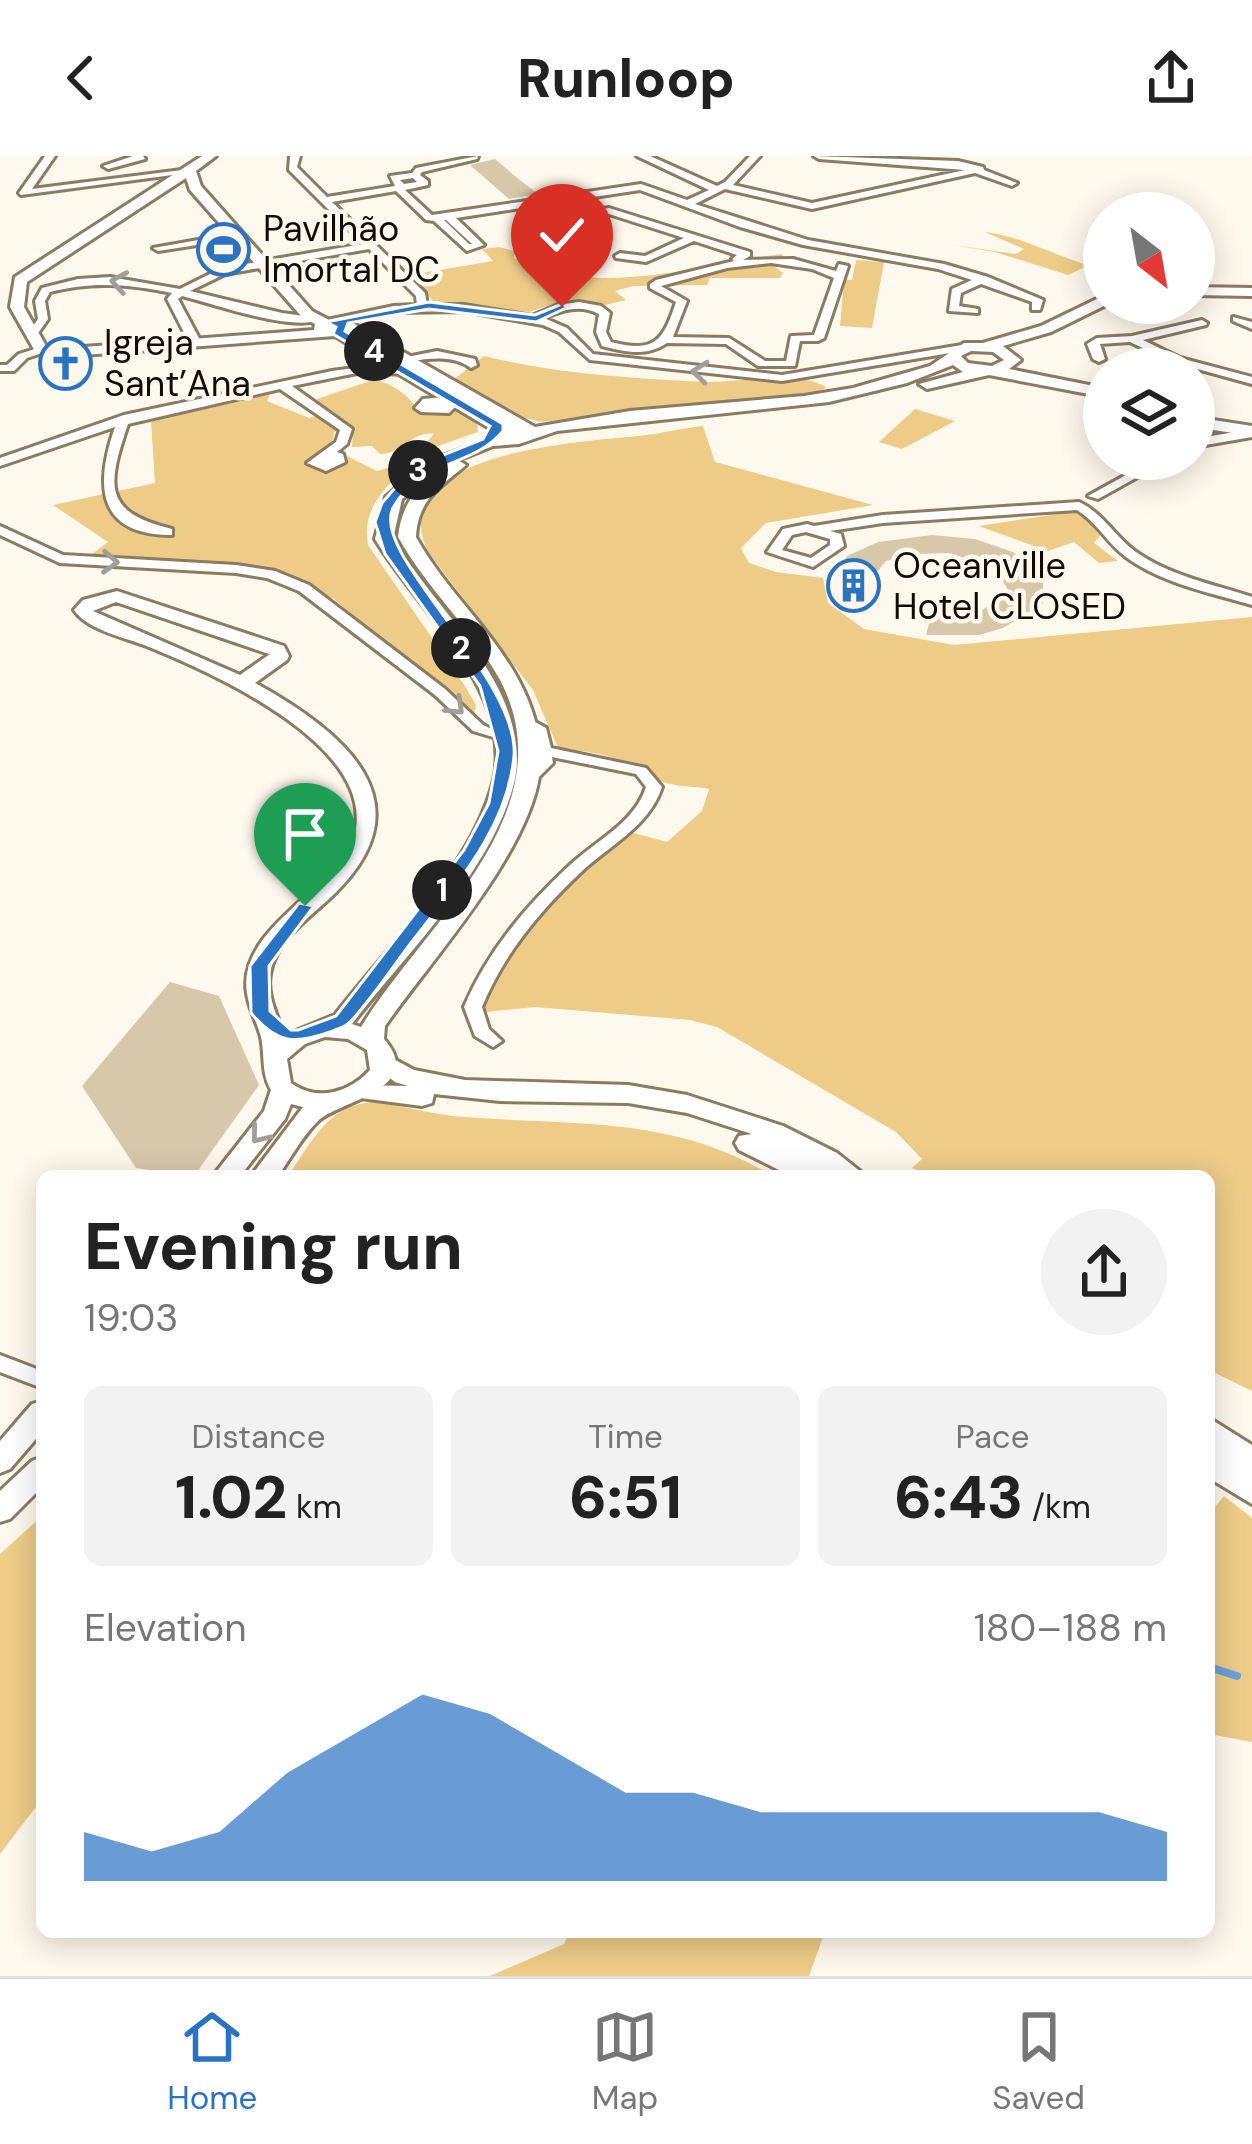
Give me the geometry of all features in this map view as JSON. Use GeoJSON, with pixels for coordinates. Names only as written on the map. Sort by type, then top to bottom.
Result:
{"type":"FeatureCollection","features":[{"type":"Feature","properties":{"kind":"main road"},"geometry":{"type":"LineString","coordinates":[[210,156],[192,178],[176,181],[20,280],[16,308],[40,350],[195,342],[331,326]]}},
{"type":"Feature","properties":{"kind":"main road"},"geometry":{"type":"LineString","coordinates":[[192,178],[263,264],[331,326],[528,437]]}},
{"type":"Feature","properties":{"kind":"main road"},"geometry":{"type":"LineString","coordinates":[[1215,289],[1252,290]]}},
{"type":"Feature","properties":{"kind":"main road"},"geometry":{"type":"LineString","coordinates":[[268,1170],[311,1113],[378,1078],[373,1025],[494,860],[525,801],[531,740],[526,722],[508,679],[414,551],[407,523],[417,497],[441,474],[528,437],[839,395],[943,367],[961,352],[1019,339],[1083,311]]}},
{"type":"Feature","properties":{"kind":"main road"},"geometry":{"type":"LineString","coordinates":[[398,362],[492,433],[528,437],[839,405],[991,371],[1030,345],[1083,321]]}},
{"type":"Feature","properties":{"kind":"main road"},"geometry":{"type":"LineString","coordinates":[[961,352],[997,348],[1083,386]]}},
{"type":"Feature","properties":{"kind":"main road"},"geometry":{"type":"LineString","coordinates":[[961,352],[962,367],[1083,389]]}},
{"type":"Feature","properties":{"kind":"main road"},"geometry":{"type":"LineString","coordinates":[[1215,427],[1252,432]]}},
{"type":"Feature","properties":{"kind":"main road"},"geometry":{"type":"LineString","coordinates":[[275,1058],[311,1033],[343,1020],[472,852],[497,803],[505,776],[505,737],[488,686],[392,554],[382,522],[387,506],[418,470],[492,433]]}},
{"type":"Feature","properties":{"kind":"main road"},"geometry":{"type":"LineString","coordinates":[[239,685],[280,656],[277,650],[117,596],[88,604],[83,610],[275,703],[338,752],[362,784],[368,832],[358,855],[284,931],[260,966],[261,1013],[280,1033],[350,1031],[378,1051],[394,1073],[444,1085],[628,1094],[701,1108],[792,1141],[842,1170]]}},
{"type":"Feature","properties":{"kind":"main road"},"geometry":{"type":"LineString","coordinates":[[269,1024],[275,1080],[306,1100],[392,1091],[464,1104],[623,1111],[665,1118],[752,1144],[803,1170]]}},
{"type":"Feature","properties":{"kind":"main road"},"geometry":{"type":"LineString","coordinates":[[231,1170],[276,1114],[283,1089]]}},
{"type":"Feature","properties":{"kind":"main road"},"geometry":{"type":"LineString","coordinates":[[0,1461],[36,1419]]}},
{"type":"Feature","properties":{"kind":"main road"},"geometry":{"type":"LineString","coordinates":[[1215,1435],[1252,1462]]}},
{"type":"Feature","properties":{"kind":"main road"},"geometry":{"type":"LineString","coordinates":[[1215,1464],[1252,1491]]}},
{"type":"Feature","properties":{"kind":"main road"},"geometry":{"type":"LineString","coordinates":[[0,1510],[36,1475]]}},
{"type":"Feature","properties":{"kind":"street"},"geometry":{"type":"LineString","coordinates":[[50,156],[24,193],[122,178],[192,178]]}},
{"type":"Feature","properties":{"kind":"street"},"geometry":{"type":"LineString","coordinates":[[96,156],[122,178]]}},
{"type":"Feature","properties":{"kind":"street"},"geometry":{"type":"LineString","coordinates":[[295,156],[292,168],[421,295],[422,306]]}},
{"type":"Feature","properties":{"kind":"street"},"geometry":{"type":"LineString","coordinates":[[642,156],[722,188],[812,206],[980,169]]}},
{"type":"Feature","properties":{"kind":"street"},"geometry":{"type":"LineString","coordinates":[[740,156],[754,158]]}},
{"type":"Feature","properties":{"kind":"street"},"geometry":{"type":"LineString","coordinates":[[819,156],[933,161],[980,169],[1012,183]]}},
{"type":"Feature","properties":{"kind":"street"},"geometry":{"type":"LineString","coordinates":[[108,166],[145,157]]}},
{"type":"Feature","properties":{"kind":"street"},"geometry":{"type":"LineString","coordinates":[[326,200],[424,183],[416,175],[419,170],[474,157]]}},
{"type":"Feature","properties":{"kind":"street"},"geometry":{"type":"LineString","coordinates":[[685,206],[722,188],[754,158]]}},
{"type":"Feature","properties":{"kind":"street"},"geometry":{"type":"LineString","coordinates":[[400,187],[429,218],[641,188],[804,242],[914,260],[984,279],[1034,296],[1036,308]]}},
{"type":"Feature","properties":{"kind":"street"},"geometry":{"type":"LineString","coordinates":[[519,205],[550,229]]}},
{"type":"Feature","properties":{"kind":"street"},"geometry":{"type":"LineString","coordinates":[[523,242],[596,210],[746,254],[698,269]]}},
{"type":"Feature","properties":{"kind":"street"},"geometry":{"type":"LineString","coordinates":[[158,248],[238,236]]}},
{"type":"Feature","properties":{"kind":"street"},"geometry":{"type":"LineString","coordinates":[[620,256],[646,259],[694,237]]}},
{"type":"Feature","properties":{"kind":"street"},"geometry":{"type":"LineString","coordinates":[[195,342],[172,299],[177,294],[222,271],[369,246]]}},
{"type":"Feature","properties":{"kind":"street"},"geometry":{"type":"LineString","coordinates":[[536,318],[562,307],[597,307],[605,313],[601,332],[606,344],[634,351],[666,340],[729,341],[762,364],[790,364],[795,338],[818,338],[840,271],[860,253]]}},
{"type":"Feature","properties":{"kind":"street"},"geometry":{"type":"LineString","coordinates":[[666,340],[682,302],[654,286],[660,282],[758,258],[840,271]]}},
{"type":"Feature","properties":{"kind":"street"},"geometry":{"type":"LineString","coordinates":[[32,334],[43,319],[41,296],[63,284],[102,278],[270,317],[331,326],[422,306],[536,318],[563,330],[590,357],[695,371],[800,378],[928,351],[961,352]]}},
{"type":"Feature","properties":{"kind":"street"},"geometry":{"type":"LineString","coordinates":[[974,311],[953,309],[956,291],[984,279]]}},
{"type":"Feature","properties":{"kind":"street"},"geometry":{"type":"LineString","coordinates":[[1238,319],[1252,326]]}},
{"type":"Feature","properties":{"kind":"street"},"geometry":{"type":"LineString","coordinates":[[1095,348],[1097,341],[1132,339],[1198,324]]}},
{"type":"Feature","properties":{"kind":"street"},"geometry":{"type":"LineString","coordinates":[[1132,339],[1177,360],[1252,381]]}},
{"type":"Feature","properties":{"kind":"street"},"geometry":{"type":"LineString","coordinates":[[5,369],[40,350]]}},
{"type":"Feature","properties":{"kind":"street"},"geometry":{"type":"LineString","coordinates":[[0,462],[124,418],[398,362]]}},
{"type":"Feature","properties":{"kind":"street"},"geometry":{"type":"LineString","coordinates":[[282,385],[346,429],[347,438],[330,454]]}},
{"type":"Feature","properties":{"kind":"street"},"geometry":{"type":"LineString","coordinates":[[124,418],[106,463],[107,488],[115,508],[134,524],[167,532]]}},
{"type":"Feature","properties":{"kind":"street"},"geometry":{"type":"LineString","coordinates":[[1215,437],[1252,432]]}},
{"type":"Feature","properties":{"kind":"street"},"geometry":{"type":"LineString","coordinates":[[836,537],[837,546],[813,563],[774,552],[788,532],[883,519],[977,515],[1102,501],[1131,480]]}},
{"type":"Feature","properties":{"kind":"street"},"geometry":{"type":"LineString","coordinates":[[1102,501],[1103,526]]}},
{"type":"Feature","properties":{"kind":"street"},"geometry":{"type":"LineString","coordinates":[[977,515],[1079,504],[1103,526],[1111,541],[1141,561],[1252,601]]}},
{"type":"Feature","properties":{"kind":"street"},"geometry":{"type":"LineString","coordinates":[[836,537],[848,525]]}},
{"type":"Feature","properties":{"kind":"street"},"geometry":{"type":"LineString","coordinates":[[818,529],[836,537]]}},
{"type":"Feature","properties":{"kind":"street"},"geometry":{"type":"LineString","coordinates":[[0,530],[60,560],[236,569],[304,588],[422,678],[478,728],[494,733]]}},
{"type":"Feature","properties":{"kind":"street"},"geometry":{"type":"LineString","coordinates":[[526,722],[541,731],[545,751],[544,763],[529,779]]}},
{"type":"Feature","properties":{"kind":"street"},"geometry":{"type":"LineString","coordinates":[[493,1041],[481,1032],[472,1007],[491,964],[564,880],[648,810],[655,787],[641,771],[545,751]]}},
{"type":"Feature","properties":{"kind":"street"},"geometry":{"type":"LineString","coordinates":[[0,1364],[36,1378]]}},
{"type":"Feature","properties":{"kind":"shaded area"},"geometry":{"type":"Polygon","coordinates":[[[985,232],[1083,263],[1083,268],[1068,275],[995,252],[953,245],[1016,254],[1024,249],[985,232]]]}},
{"type":"Feature","properties":{"kind":"shaded area"},"geometry":{"type":"Polygon","coordinates":[[[499,247],[545,270],[612,278],[781,254],[788,260],[772,265],[783,273],[780,278],[710,278],[707,285],[633,286],[615,291],[626,300],[605,305],[556,303],[529,312],[433,301],[410,275],[493,261],[482,249],[499,247]]]}},
{"type":"Feature","properties":{"kind":"shaded area"},"geometry":{"type":"Polygon","coordinates":[[[856,260],[884,262],[872,328],[840,326],[844,280],[852,280],[856,260]]]}},
{"type":"Feature","properties":{"kind":"shaded area"},"geometry":{"type":"Polygon","coordinates":[[[484,356],[594,374],[706,382],[784,378],[826,387],[818,395],[541,422],[521,417],[453,380],[484,356]]]}},
{"type":"Feature","properties":{"kind":"shaded area"},"geometry":{"type":"Polygon","coordinates":[[[373,380],[395,388],[422,413],[441,414],[456,407],[477,420],[478,432],[429,449],[426,443],[434,434],[387,453],[380,454],[372,446],[352,447],[353,429],[318,405],[317,399],[373,380]]]}},
{"type":"Feature","properties":{"kind":"shaded area"},"geometry":{"type":"Polygon","coordinates":[[[258,391],[271,392],[267,401],[309,418],[318,415],[342,430],[334,432],[333,440],[308,461],[311,466],[336,466],[347,456],[377,471],[391,467],[401,472],[370,513],[368,545],[463,683],[476,705],[473,720],[334,599],[282,575],[87,558],[108,542],[53,505],[155,483],[151,422],[258,391]]]}},
{"type":"Feature","properties":{"kind":"shaded area"},"geometry":{"type":"Polygon","coordinates":[[[915,409],[955,421],[902,449],[879,442],[915,409]]]}},
{"type":"Feature","properties":{"kind":"shaded area"},"geometry":{"type":"Polygon","coordinates":[[[703,426],[715,462],[873,505],[766,523],[741,548],[749,563],[823,578],[828,603],[864,629],[954,645],[1252,617],[1252,1391],[1215,1373],[1215,1170],[918,1170],[912,1168],[922,1159],[896,1132],[717,1027],[690,1020],[535,1007],[486,1012],[473,1007],[512,935],[623,830],[667,842],[702,811],[709,789],[666,783],[601,755],[559,750],[533,690],[428,552],[421,519],[433,493],[459,473],[494,459],[534,449],[703,426]]]}},
{"type":"Feature","properties":{"kind":"shaded area"},"geometry":{"type":"Polygon","coordinates":[[[1064,508],[1080,510],[1100,536],[1094,543],[1118,561],[1099,563],[1074,542],[1048,551],[979,526],[1064,513],[1064,508]]]}},
{"type":"Feature","properties":{"kind":"shaded area"},"geometry":{"type":"Polygon","coordinates":[[[372,1102],[452,1116],[623,1127],[698,1142],[762,1170],[292,1170],[332,1118],[372,1102]]]}},
{"type":"Feature","properties":{"kind":"shaded area"},"geometry":{"type":"Polygon","coordinates":[[[1224,1496],[1252,1518],[1252,1742],[1215,1735],[1215,1507],[1224,1496]]]}},
{"type":"Feature","properties":{"kind":"shaded area"},"geometry":{"type":"Polygon","coordinates":[[[36,1521],[36,1807],[0,1854],[0,1554],[36,1521]]]}},
{"type":"Feature","properties":{"kind":"shaded area"},"geometry":{"type":"Polygon","coordinates":[[[566,1938],[823,1938],[809,1976],[490,1976],[564,1944],[566,1938]]]}},
{"type":"Feature","properties":{"kind":"building"},"geometry":{"type":"Polygon","coordinates":[[[495,159],[538,194],[509,199],[470,165],[495,159]]]}},
{"type":"Feature","properties":{"kind":"building","name":"Oceanville Hotel CLOSED"},"geometry":{"type":"Polygon","coordinates":[[[932,535],[975,539],[1013,552],[1043,577],[1043,603],[1003,628],[979,635],[926,635],[931,616],[979,612],[1009,592],[996,569],[950,553],[886,561],[873,577],[878,596],[846,604],[840,596],[836,574],[847,556],[878,542],[932,535]]]}},
{"type":"Feature","properties":{"kind":"building"},"geometry":{"type":"Polygon","coordinates":[[[170,982],[219,996],[259,1085],[198,1170],[136,1168],[82,1086],[170,982]]]}},
{"type":"Feature","properties":{"kind":"waterway"},"geometry":{"type":"LineString","coordinates":[[1215,1669],[1237,1676]]}},
{"type":"Feature","properties":{"kind":"place","name":"Pavilhão Imortal DC"},"geometry":{"type":"Point","coordinates":[224,249]}},
{"type":"Feature","properties":{"kind":"place","name":"Igreja Sant’Ana"},"geometry":{"type":"Point","coordinates":[65,363]}},
{"type":"Feature","properties":{"kind":"place","name":"Oceanville Hotel CLOSED"},"geometry":{"type":"Point","coordinates":[854,586]}},
{"type":"Feature","properties":{"kind":"route"},"geometry":{"type":"LineString","coordinates":[[305,906],[260,966],[261,1013],[285,1035],[299,1036],[343,1020],[472,852],[505,776],[505,737],[488,686],[392,554],[382,522],[387,506],[418,470],[452,452],[488,441],[497,431],[496,424],[337,332],[345,326],[332,322],[358,314],[429,306],[536,318],[562,307]]}}]}
